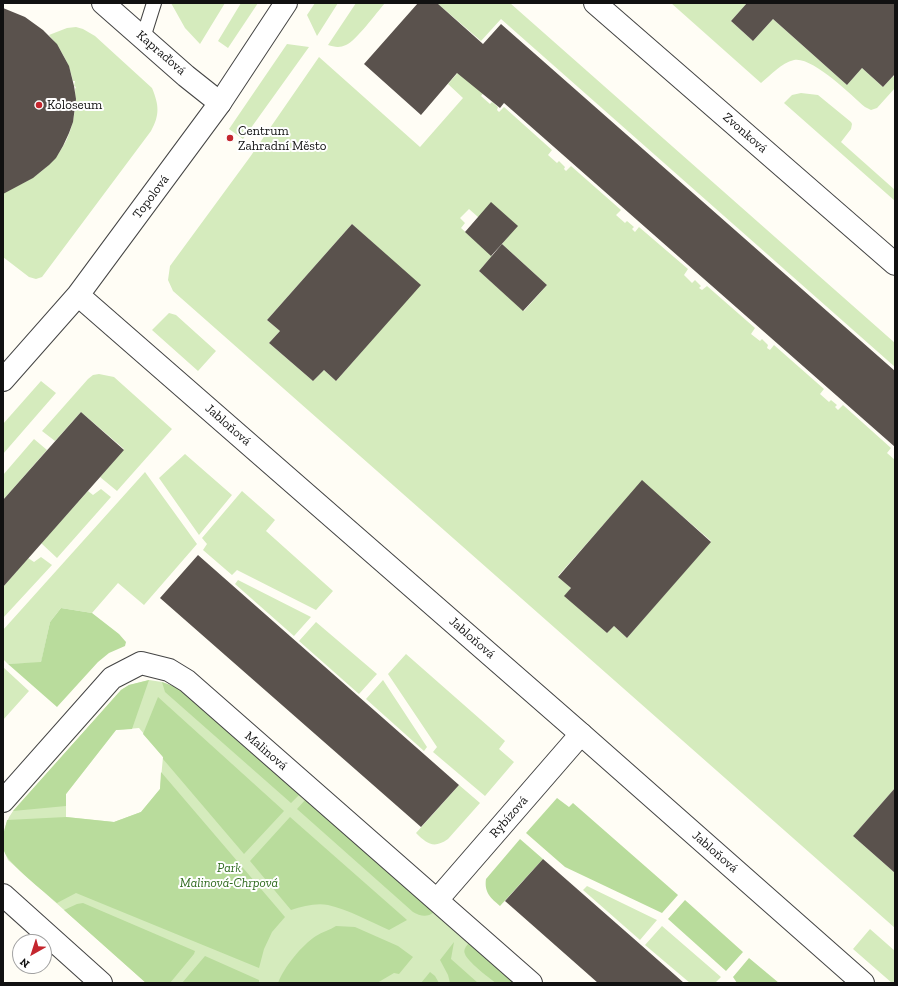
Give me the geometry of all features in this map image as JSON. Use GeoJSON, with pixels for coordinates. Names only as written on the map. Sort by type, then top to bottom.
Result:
{"type":"FeatureCollection","features":[{"type":"Feature","properties":{"kind":"street","name":"Kapraďová"},"geometry":{"type":"LineString","coordinates":[[103,3],[186,76],[220,103]]}},
{"type":"Feature","properties":{"kind":"street","name":"Topolová"},"geometry":{"type":"LineString","coordinates":[[3,380],[78,295],[220,103],[286,3]]}},
{"type":"Feature","properties":{"kind":"street","name":"Zvonková"},"geometry":{"type":"LineString","coordinates":[[595,3],[895,264]]}},
{"type":"Feature","properties":{"kind":"street","name":"Jabloňová"},"geometry":{"type":"LineString","coordinates":[[78,295],[581,734],[863,983]]}},
{"type":"Feature","properties":{"kind":"street","name":"Malinová"},"geometry":{"type":"LineString","coordinates":[[3,801],[112,678],[141,664],[169,670],[187,681],[531,983]]}},
{"type":"Feature","properties":{"kind":"street","name":"Rybízová"},"geometry":{"type":"LineString","coordinates":[[437,900],[581,734]]}},
{"type":"Feature","properties":{"kind":"street"},"geometry":{"type":"LineString","coordinates":[[3,895],[101,983]]}},
{"type":"Feature","properties":{"kind":"lane"},"geometry":{"type":"LineString","coordinates":[[143,38],[154,3]]}},
{"type":"Feature","properties":{"kind":"green space"},"geometry":{"type":"Polygon","coordinates":[[[171,3],[225,3],[200,44],[185,28],[171,3]]]}},
{"type":"Feature","properties":{"kind":"green space"},"geometry":{"type":"Polygon","coordinates":[[[241,3],[258,3],[228,48],[218,41],[241,3]]]}},
{"type":"Feature","properties":{"kind":"green space"},"geometry":{"type":"Polygon","coordinates":[[[315,3],[338,3],[317,36],[307,15],[315,3]]]}},
{"type":"Feature","properties":{"kind":"green space"},"geometry":{"type":"Polygon","coordinates":[[[356,3],[385,3],[361,32],[350,42],[339,47],[328,45],[356,3]]]}},
{"type":"Feature","properties":{"kind":"green space"},"geometry":{"type":"Polygon","coordinates":[[[437,3],[510,3],[895,343],[895,367],[501,19],[481,41],[437,3]]]}},
{"type":"Feature","properties":{"kind":"green space"},"geometry":{"type":"Polygon","coordinates":[[[671,3],[747,3],[731,21],[753,41],[773,19],[847,85],[862,68],[883,87],[893,76],[895,78],[895,88],[877,108],[871,110],[865,107],[821,70],[802,60],[794,60],[780,66],[761,83],[671,3]]]}},
{"type":"Feature","properties":{"kind":"green space"},"geometry":{"type":"Polygon","coordinates":[[[76,27],[95,36],[152,88],[158,110],[156,120],[151,131],[42,277],[36,279],[29,277],[3,257],[3,191],[35,176],[48,166],[67,140],[75,107],[75,81],[73,81],[64,56],[49,35],[67,28],[76,27]]]}},
{"type":"Feature","properties":{"kind":"green space"},"geometry":{"type":"Polygon","coordinates":[[[287,44],[309,47],[243,139],[229,129],[287,44]]]}},
{"type":"Feature","properties":{"kind":"green space"},"geometry":{"type":"Polygon","coordinates":[[[319,57],[420,147],[463,98],[448,84],[461,69],[485,91],[481,96],[490,104],[492,102],[498,107],[497,110],[499,112],[504,107],[552,150],[548,155],[557,163],[559,161],[565,167],[564,169],[566,171],[571,166],[621,210],[616,215],[625,223],[627,221],[634,227],[632,229],[635,232],[639,227],[688,269],[684,275],[692,283],[695,280],[701,286],[699,288],[702,290],[707,286],[755,328],[751,334],[760,341],[762,339],[768,345],[767,348],[770,350],[774,345],[824,389],[820,394],[829,402],[831,400],[837,405],[835,407],[838,410],[843,405],[891,448],[887,453],[895,460],[895,788],[853,836],[895,873],[895,928],[173,291],[168,280],[170,266],[250,157],[319,57]],[[469,209],[460,218],[465,223],[461,228],[492,256],[479,271],[524,311],[547,285],[502,244],[517,226],[478,217],[469,209]],[[352,224],[267,320],[280,331],[269,343],[313,381],[324,370],[336,381],[420,285],[352,224]],[[642,481],[558,576],[571,588],[565,596],[607,633],[614,626],[627,638],[711,541],[642,481]]]}},
{"type":"Feature","properties":{"kind":"green space"},"geometry":{"type":"Polygon","coordinates":[[[801,93],[818,95],[851,122],[851,129],[841,142],[895,190],[895,201],[784,103],[792,95],[801,93]]]}},
{"type":"Feature","properties":{"kind":"green space"},"geometry":{"type":"Polygon","coordinates":[[[169,313],[176,315],[216,351],[198,371],[152,330],[169,313]]]}},
{"type":"Feature","properties":{"kind":"green space"},"geometry":{"type":"Polygon","coordinates":[[[99,374],[114,377],[172,429],[117,491],[100,477],[124,449],[81,412],[55,441],[42,431],[88,379],[93,375],[99,374]]]}},
{"type":"Feature","properties":{"kind":"green space"},"geometry":{"type":"Polygon","coordinates":[[[41,381],[56,393],[3,454],[3,424],[41,381]]]}},
{"type":"Feature","properties":{"kind":"green space"},"geometry":{"type":"Polygon","coordinates":[[[34,439],[47,450],[3,500],[3,475],[34,439]]]}},
{"type":"Feature","properties":{"kind":"green space"},"geometry":{"type":"Polygon","coordinates":[[[185,454],[232,495],[199,535],[159,478],[185,454]]]}},
{"type":"Feature","properties":{"kind":"green space"},"geometry":{"type":"Polygon","coordinates":[[[145,472],[197,544],[144,605],[118,583],[92,613],[61,608],[50,622],[41,663],[8,664],[3,659],[3,630],[145,472]]]}},
{"type":"Feature","properties":{"kind":"green space"},"geometry":{"type":"Polygon","coordinates":[[[101,489],[111,497],[57,558],[41,543],[88,491],[93,495],[101,489]]]}},
{"type":"Feature","properties":{"kind":"green space"},"geometry":{"type":"Polygon","coordinates":[[[242,491],[275,520],[266,531],[333,591],[316,610],[237,570],[232,575],[203,550],[207,544],[202,538],[242,491]]]}},
{"type":"Feature","properties":{"kind":"green space"},"geometry":{"type":"Polygon","coordinates":[[[41,557],[52,565],[3,618],[3,587],[28,558],[34,562],[41,557]]]}},
{"type":"Feature","properties":{"kind":"green space"},"geometry":{"type":"Polygon","coordinates":[[[238,580],[311,617],[294,636],[235,584],[238,580]]]}},
{"type":"Feature","properties":{"kind":"green space"},"geometry":{"type":"Polygon","coordinates":[[[61,608],[92,613],[119,634],[126,642],[125,646],[109,653],[98,662],[57,707],[8,664],[41,662],[50,622],[61,608]]]}},
{"type":"Feature","properties":{"kind":"green space"},"geometry":{"type":"Polygon","coordinates":[[[316,622],[377,674],[359,694],[299,641],[316,622]]]}},
{"type":"Feature","properties":{"kind":"green space"},"geometry":{"type":"Polygon","coordinates":[[[406,654],[505,741],[499,749],[514,762],[485,796],[433,752],[437,747],[388,674],[406,654]]]}},
{"type":"Feature","properties":{"kind":"green space"},"geometry":{"type":"Polygon","coordinates":[[[3,667],[29,691],[3,720],[3,667]]]}},
{"type":"Feature","properties":{"kind":"green space","name":"Park Malinová-Chrpová"},"geometry":{"type":"Polygon","coordinates":[[[149,680],[162,682],[181,689],[514,983],[146,983],[8,860],[5,854],[3,841],[6,823],[13,811],[121,690],[129,685],[149,680]],[[139,728],[116,730],[66,794],[66,817],[114,822],[141,812],[160,789],[163,757],[139,728]]]}},
{"type":"Feature","properties":{"kind":"green space"},"geometry":{"type":"Polygon","coordinates":[[[149,680],[132,729],[116,730],[66,794],[66,806],[13,811],[121,690],[129,685],[149,680]]]}},
{"type":"Feature","properties":{"kind":"green space"},"geometry":{"type":"Polygon","coordinates":[[[383,680],[427,747],[424,751],[366,699],[383,680]]]}},
{"type":"Feature","properties":{"kind":"green space"},"geometry":{"type":"Polygon","coordinates":[[[162,682],[181,689],[300,794],[291,803],[165,692],[162,682]]]}},
{"type":"Feature","properties":{"kind":"green space"},"geometry":{"type":"Polygon","coordinates":[[[158,697],[284,811],[244,854],[143,734],[158,697]]]}},
{"type":"Feature","properties":{"kind":"green space"},"geometry":{"type":"Polygon","coordinates":[[[161,772],[285,917],[272,932],[264,949],[259,968],[76,893],[57,903],[19,870],[7,857],[4,851],[3,839],[7,820],[66,817],[114,822],[141,812],[160,789],[161,772]]]}},
{"type":"Feature","properties":{"kind":"green space"},"geometry":{"type":"Polygon","coordinates":[[[459,785],[480,803],[448,839],[439,844],[431,844],[427,842],[416,833],[459,785]]]}},
{"type":"Feature","properties":{"kind":"green space"},"geometry":{"type":"Polygon","coordinates":[[[557,798],[569,807],[573,803],[678,895],[662,913],[565,867],[526,833],[557,798]]]}},
{"type":"Feature","properties":{"kind":"green space"},"geometry":{"type":"Polygon","coordinates":[[[306,799],[434,912],[424,916],[413,912],[297,809],[306,799]]]}},
{"type":"Feature","properties":{"kind":"green space"},"geometry":{"type":"Polygon","coordinates":[[[290,817],[407,920],[389,930],[351,913],[328,905],[310,905],[291,910],[250,861],[290,817]]]}},
{"type":"Feature","properties":{"kind":"green space"},"geometry":{"type":"Polygon","coordinates":[[[520,839],[543,859],[500,906],[487,892],[486,879],[520,839]]]}},
{"type":"Feature","properties":{"kind":"green space"},"geometry":{"type":"Polygon","coordinates":[[[587,886],[657,920],[640,940],[583,890],[587,886]]]}},
{"type":"Feature","properties":{"kind":"green space"},"geometry":{"type":"Polygon","coordinates":[[[685,900],[743,952],[726,971],[668,919],[685,900]]]}},
{"type":"Feature","properties":{"kind":"green space"},"geometry":{"type":"Polygon","coordinates":[[[83,903],[195,951],[194,954],[170,983],[146,983],[64,910],[83,903]]]}},
{"type":"Feature","properties":{"kind":"green space"},"geometry":{"type":"Polygon","coordinates":[[[336,926],[355,927],[398,946],[413,957],[399,974],[394,973],[377,983],[278,983],[289,963],[305,945],[316,936],[336,926]]]}},
{"type":"Feature","properties":{"kind":"green space"},"geometry":{"type":"Polygon","coordinates":[[[662,926],[721,977],[715,983],[690,983],[645,945],[662,926]]]}},
{"type":"Feature","properties":{"kind":"green space"},"geometry":{"type":"Polygon","coordinates":[[[870,929],[895,951],[895,983],[892,983],[853,949],[870,929]]]}},
{"type":"Feature","properties":{"kind":"green space"},"geometry":{"type":"Polygon","coordinates":[[[454,942],[451,959],[478,983],[450,983],[448,975],[440,960],[454,942]]]}},
{"type":"Feature","properties":{"kind":"green space"},"geometry":{"type":"Polygon","coordinates":[[[469,943],[514,983],[496,983],[470,961],[464,953],[469,943]]]}},
{"type":"Feature","properties":{"kind":"green space"},"geometry":{"type":"Polygon","coordinates":[[[205,956],[259,980],[259,983],[182,983],[205,956]]]}},
{"type":"Feature","properties":{"kind":"green space"},"geometry":{"type":"Polygon","coordinates":[[[749,958],[779,983],[737,983],[733,977],[749,958]]]}},
{"type":"Feature","properties":{"kind":"green space"},"geometry":{"type":"Polygon","coordinates":[[[430,972],[435,976],[439,983],[421,983],[430,972]]]}},
{"type":"Feature","properties":{"kind":"building"},"geometry":{"type":"Polygon","coordinates":[[[418,3],[437,3],[483,44],[501,24],[895,371],[895,447],[504,103],[500,108],[457,73],[421,115],[364,64],[418,3]]]}},
{"type":"Feature","properties":{"kind":"building"},"geometry":{"type":"Polygon","coordinates":[[[747,3],[895,3],[895,74],[883,87],[862,68],[847,85],[773,19],[753,41],[731,21],[747,3]]]}},
{"type":"Feature","properties":{"kind":"building","name":"Koloseum"},"geometry":{"type":"Polygon","coordinates":[[[3,8],[25,17],[43,30],[57,44],[69,66],[76,99],[73,122],[63,146],[56,158],[33,178],[3,194],[3,8]]]}},
{"type":"Feature","properties":{"kind":"building"},"geometry":{"type":"Polygon","coordinates":[[[491,202],[518,226],[491,256],[465,232],[491,202]]]}},
{"type":"Feature","properties":{"kind":"building"},"geometry":{"type":"Polygon","coordinates":[[[352,224],[421,285],[336,381],[324,370],[313,381],[269,343],[280,331],[267,320],[352,224]]]}},
{"type":"Feature","properties":{"kind":"building"},"geometry":{"type":"Polygon","coordinates":[[[502,244],[547,285],[523,311],[479,271],[502,244]]]}},
{"type":"Feature","properties":{"kind":"building"},"geometry":{"type":"Polygon","coordinates":[[[81,412],[124,450],[3,587],[3,500],[81,412]]]}},
{"type":"Feature","properties":{"kind":"building"},"geometry":{"type":"Polygon","coordinates":[[[642,480],[711,542],[627,638],[614,626],[607,633],[564,596],[571,588],[558,577],[642,480]]]}},
{"type":"Feature","properties":{"kind":"building"},"geometry":{"type":"Polygon","coordinates":[[[198,555],[459,785],[421,827],[160,598],[198,555]]]}},
{"type":"Feature","properties":{"kind":"building"},"geometry":{"type":"Polygon","coordinates":[[[895,788],[895,873],[853,836],[895,788]]]}},
{"type":"Feature","properties":{"kind":"building"},"geometry":{"type":"Polygon","coordinates":[[[543,859],[684,983],[598,983],[505,901],[543,859]]]}},
{"type":"Feature","properties":{"kind":"place","name":"Koloseum"},"geometry":{"type":"Point","coordinates":[39,105]}},
{"type":"Feature","properties":{"kind":"place","name":"Centrum Zahradní Město"},"geometry":{"type":"Point","coordinates":[230,138]}}]}
